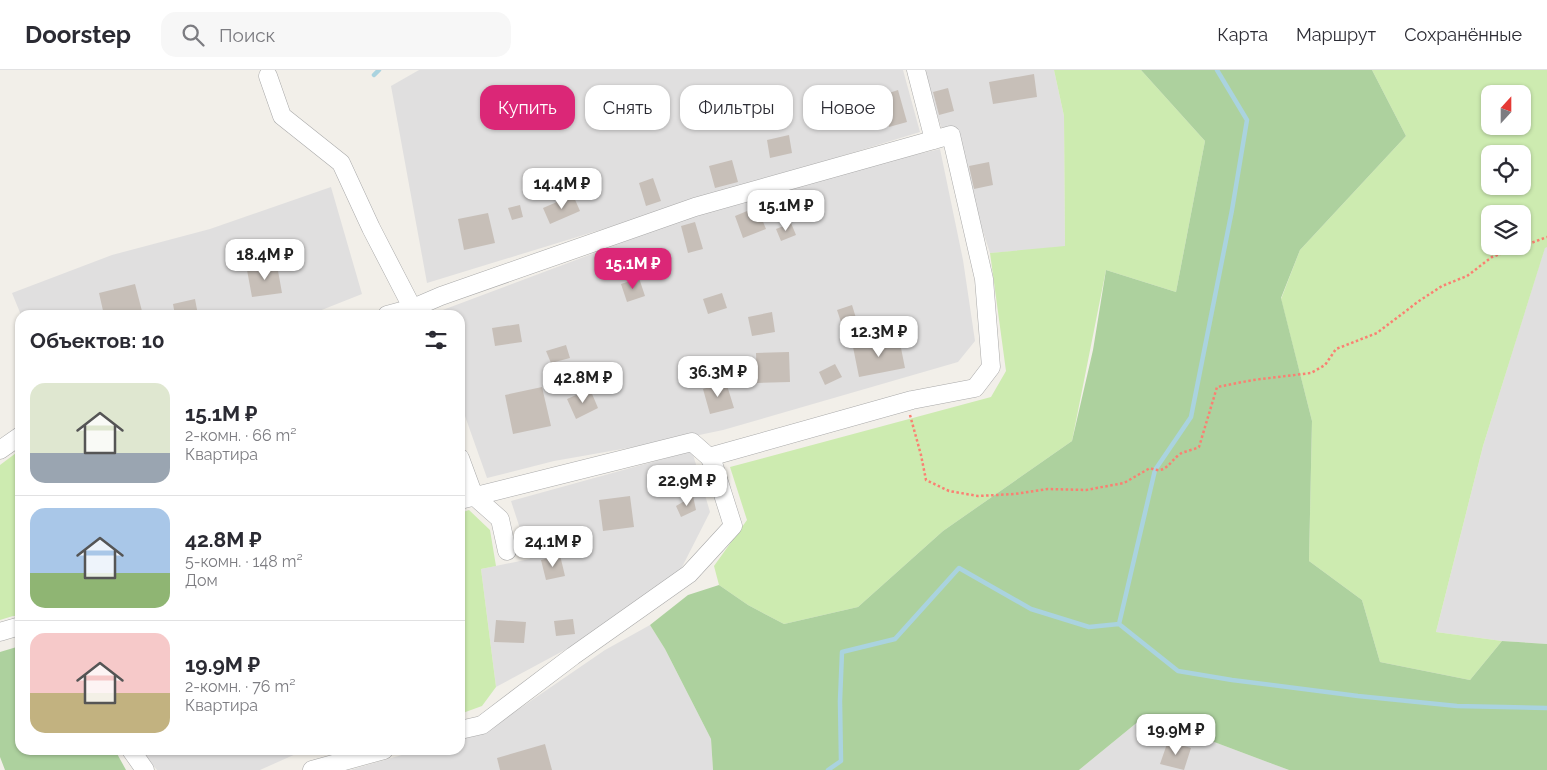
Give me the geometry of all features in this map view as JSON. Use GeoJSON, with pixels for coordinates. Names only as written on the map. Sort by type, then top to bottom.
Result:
{"type":"FeatureCollection","features":[{"type":"Feature","properties":{"kind":"street"},"geometry":{"type":"LineString","coordinates":[[916,70],[934,140]]}},
{"type":"Feature","properties":{"kind":"street"},"geometry":{"type":"LineString","coordinates":[[268,76],[282,116],[341,163],[371,228],[413,310]]}},
{"type":"Feature","properties":{"kind":"street"},"geometry":{"type":"LineString","coordinates":[[417,310],[441,296],[695,207],[951,135],[984,279],[991,367],[975,388],[912,400],[709,456]]}},
{"type":"Feature","properties":{"kind":"street"},"geometry":{"type":"LineString","coordinates":[[0,450],[15,440]]}},
{"type":"Feature","properties":{"kind":"street"},"geometry":{"type":"LineString","coordinates":[[465,729],[482,725],[573,656],[689,574],[733,526],[714,466],[709,456],[692,442],[467,498]]}},
{"type":"Feature","properties":{"kind":"street"},"geometry":{"type":"LineString","coordinates":[[467,498],[500,519],[507,551]]}},
{"type":"Feature","properties":{"kind":"street"},"geometry":{"type":"LineString","coordinates":[[0,632],[15,628]]}},
{"type":"Feature","properties":{"kind":"street"},"geometry":{"type":"LineString","coordinates":[[134,755],[145,770]]}},
{"type":"Feature","properties":{"kind":"street"},"geometry":{"type":"LineString","coordinates":[[312,770],[366,755]]}},
{"type":"Feature","properties":{"kind":"path"},"geometry":{"type":"LineString","coordinates":[[1531,243],[1547,237]]}},
{"type":"Feature","properties":{"kind":"path"},"geometry":{"type":"LineString","coordinates":[[912,400],[910,417],[921,454],[926,480],[949,491],[978,496],[1015,494],[1048,489],[1086,490],[1124,483],[1150,468],[1155,470],[1168,467],[1180,454],[1199,447],[1217,387],[1253,380],[1311,373],[1325,365],[1336,349],[1378,333],[1419,301],[1442,286],[1467,276],[1497,255]]}},
{"type":"Feature","properties":{"kind":"shaded area"},"geometry":{"type":"Polygon","coordinates":[[[419,70],[903,70],[920,132],[427,283],[391,86],[419,70]]]}},
{"type":"Feature","properties":{"kind":"shaded area"},"geometry":{"type":"Polygon","coordinates":[[[924,70],[1054,70],[1064,116],[1065,247],[990,253],[971,195],[956,132],[941,127],[924,70]]]}},
{"type":"Feature","properties":{"kind":"shaded area"},"geometry":{"type":"Polygon","coordinates":[[[940,149],[963,260],[975,341],[958,362],[723,430],[554,461],[487,478],[465,416],[465,310],[443,310],[677,222],[837,173],[940,149]]]}},
{"type":"Feature","properties":{"kind":"shaded area"},"geometry":{"type":"Polygon","coordinates":[[[331,187],[362,294],[322,310],[19,310],[12,293],[112,255],[210,229],[331,187]]]}},
{"type":"Feature","properties":{"kind":"shaded area"},"geometry":{"type":"Polygon","coordinates":[[[1545,247],[1547,247],[1547,644],[1502,641],[1436,632],[1483,446],[1545,247]]]}},
{"type":"Feature","properties":{"kind":"shaded area"},"geometry":{"type":"Polygon","coordinates":[[[692,451],[710,512],[679,573],[589,637],[496,687],[481,569],[530,559],[511,501],[692,451]]]}},
{"type":"Feature","properties":{"kind":"shaded area"},"geometry":{"type":"Polygon","coordinates":[[[650,625],[665,649],[711,739],[713,770],[350,770],[402,755],[465,755],[465,735],[494,726],[605,650],[650,625]]]}},
{"type":"Feature","properties":{"kind":"shaded area"},"geometry":{"type":"Polygon","coordinates":[[[1145,716],[1289,770],[1079,770],[1145,716]]]}},
{"type":"Feature","properties":{"kind":"shaded area"},"geometry":{"type":"Polygon","coordinates":[[[146,755],[294,755],[260,770],[157,770],[146,755]]]}},
{"type":"Feature","properties":{"kind":"green space"},"geometry":{"type":"Polygon","coordinates":[[[1054,70],[1141,70],[1205,141],[1176,292],[1106,270],[1072,441],[943,531],[858,607],[784,624],[748,605],[719,585],[714,566],[747,520],[730,467],[991,397],[1006,371],[990,253],[1065,246],[1064,116],[1054,70]]]}},
{"type":"Feature","properties":{"kind":"green space"},"geometry":{"type":"Polygon","coordinates":[[[1141,70],[1372,70],[1406,136],[1300,250],[1281,298],[1312,421],[1309,561],[1362,600],[1380,662],[1470,680],[1502,641],[1547,644],[1547,770],[1289,770],[1145,716],[1079,770],[713,770],[711,739],[665,649],[650,625],[688,595],[719,585],[748,605],[784,624],[858,607],[943,531],[1072,441],[1093,350],[1106,270],[1176,292],[1205,141],[1141,70]]]}},
{"type":"Feature","properties":{"kind":"green space"},"geometry":{"type":"Polygon","coordinates":[[[1372,70],[1547,70],[1547,247],[1545,248],[1483,446],[1436,632],[1502,641],[1470,680],[1380,662],[1362,600],[1309,561],[1312,421],[1281,299],[1300,250],[1406,136],[1372,70]]]}},
{"type":"Feature","properties":{"kind":"green space"},"geometry":{"type":"Polygon","coordinates":[[[15,454],[15,616],[0,620],[0,465],[15,454]]]}},
{"type":"Feature","properties":{"kind":"green space"},"geometry":{"type":"Polygon","coordinates":[[[469,510],[490,530],[496,566],[481,569],[496,687],[482,706],[465,712],[465,511],[469,510]]]}},
{"type":"Feature","properties":{"kind":"green space"},"geometry":{"type":"Polygon","coordinates":[[[15,648],[15,755],[118,755],[126,770],[5,770],[0,757],[0,652],[15,648]]]}},
{"type":"Feature","properties":{"kind":"building"},"geometry":{"type":"Polygon","coordinates":[[[1034,74],[1037,97],[993,104],[989,82],[1034,74]]]}},
{"type":"Feature","properties":{"kind":"building"},"geometry":{"type":"Polygon","coordinates":[[[948,88],[954,111],[939,115],[933,92],[948,88]]]}},
{"type":"Feature","properties":{"kind":"building"},"geometry":{"type":"Polygon","coordinates":[[[898,90],[907,122],[893,126],[893,92],[898,90]]]}},
{"type":"Feature","properties":{"kind":"building"},"geometry":{"type":"Polygon","coordinates":[[[789,135],[792,153],[770,158],[767,140],[789,135]]]}},
{"type":"Feature","properties":{"kind":"building"},"geometry":{"type":"Polygon","coordinates":[[[732,160],[738,182],[715,188],[709,166],[732,160]]]}},
{"type":"Feature","properties":{"kind":"building"},"geometry":{"type":"Polygon","coordinates":[[[989,162],[993,185],[974,189],[969,166],[989,162]]]}},
{"type":"Feature","properties":{"kind":"building"},"geometry":{"type":"Polygon","coordinates":[[[653,178],[661,201],[646,206],[639,183],[653,178]]]}},
{"type":"Feature","properties":{"kind":"building"},"geometry":{"type":"Polygon","coordinates":[[[573,195],[580,211],[550,224],[543,208],[573,195]]]}},
{"type":"Feature","properties":{"kind":"building"},"geometry":{"type":"Polygon","coordinates":[[[520,205],[523,217],[512,220],[508,208],[520,205]]]}},
{"type":"Feature","properties":{"kind":"building"},"geometry":{"type":"Polygon","coordinates":[[[757,207],[766,229],[743,238],[735,216],[757,207]]]}},
{"type":"Feature","properties":{"kind":"building"},"geometry":{"type":"Polygon","coordinates":[[[488,213],[495,243],[464,250],[458,219],[488,213]]]}},
{"type":"Feature","properties":{"kind":"building"},"geometry":{"type":"Polygon","coordinates":[[[695,222],[703,249],[688,253],[681,226],[695,222]]]}},
{"type":"Feature","properties":{"kind":"building"},"geometry":{"type":"Polygon","coordinates":[[[791,223],[796,235],[781,241],[776,229],[791,223]]]}},
{"type":"Feature","properties":{"kind":"building"},"geometry":{"type":"Polygon","coordinates":[[[277,265],[282,293],[252,297],[247,270],[277,265]]]}},
{"type":"Feature","properties":{"kind":"building"},"geometry":{"type":"Polygon","coordinates":[[[639,278],[645,296],[627,302],[621,284],[639,278]]]}},
{"type":"Feature","properties":{"kind":"building"},"geometry":{"type":"Polygon","coordinates":[[[135,284],[142,310],[103,310],[99,293],[135,284]]]}},
{"type":"Feature","properties":{"kind":"building"},"geometry":{"type":"Polygon","coordinates":[[[722,293],[727,308],[708,314],[703,299],[722,293]]]}},
{"type":"Feature","properties":{"kind":"building"},"geometry":{"type":"Polygon","coordinates":[[[195,299],[197,310],[174,310],[173,304],[195,299]]]}},
{"type":"Feature","properties":{"kind":"building"},"geometry":{"type":"Polygon","coordinates":[[[852,305],[856,318],[841,322],[837,310],[852,305]]]}},
{"type":"Feature","properties":{"kind":"building"},"geometry":{"type":"Polygon","coordinates":[[[772,312],[775,332],[752,336],[748,317],[772,312]]]}},
{"type":"Feature","properties":{"kind":"building"},"geometry":{"type":"Polygon","coordinates":[[[519,324],[522,342],[495,346],[492,328],[519,324]]]}},
{"type":"Feature","properties":{"kind":"building"},"geometry":{"type":"Polygon","coordinates":[[[899,338],[905,368],[859,377],[853,347],[899,338]]]}},
{"type":"Feature","properties":{"kind":"building"},"geometry":{"type":"Polygon","coordinates":[[[566,345],[570,358],[551,363],[546,351],[566,345]]]}},
{"type":"Feature","properties":{"kind":"building"},"geometry":{"type":"Polygon","coordinates":[[[789,352],[790,382],[757,383],[756,353],[789,352]]]}},
{"type":"Feature","properties":{"kind":"building"},"geometry":{"type":"Polygon","coordinates":[[[835,364],[842,377],[825,385],[819,372],[835,364]]]}},
{"type":"Feature","properties":{"kind":"building"},"geometry":{"type":"Polygon","coordinates":[[[726,382],[734,408],[710,414],[703,389],[726,382]]]}},
{"type":"Feature","properties":{"kind":"building"},"geometry":{"type":"Polygon","coordinates":[[[542,387],[551,426],[513,434],[505,395],[542,387]]]}},
{"type":"Feature","properties":{"kind":"building"},"geometry":{"type":"Polygon","coordinates":[[[590,389],[598,408],[576,419],[567,399],[590,389]]]}},
{"type":"Feature","properties":{"kind":"building"},"geometry":{"type":"Polygon","coordinates":[[[630,496],[634,527],[603,531],[599,500],[630,496]]]}},
{"type":"Feature","properties":{"kind":"building"},"geometry":{"type":"Polygon","coordinates":[[[693,496],[696,510],[681,517],[676,506],[693,496]]]}},
{"type":"Feature","properties":{"kind":"building"},"geometry":{"type":"Polygon","coordinates":[[[560,555],[565,576],[546,580],[541,560],[560,555]]]}},
{"type":"Feature","properties":{"kind":"building"},"geometry":{"type":"Polygon","coordinates":[[[573,619],[575,634],[556,636],[554,621],[573,619]]]}},
{"type":"Feature","properties":{"kind":"building"},"geometry":{"type":"Polygon","coordinates":[[[496,620],[526,622],[524,643],[494,642],[496,620]]]}},
{"type":"Feature","properties":{"kind":"building"},"geometry":{"type":"Polygon","coordinates":[[[1168,741],[1191,748],[1184,770],[1160,764],[1168,741]]]}},
{"type":"Feature","properties":{"kind":"building"},"geometry":{"type":"Polygon","coordinates":[[[545,744],[552,770],[500,770],[497,758],[545,744]]]}},
{"type":"Feature","properties":{"kind":"waterway"},"geometry":{"type":"LineString","coordinates":[[374,75],[379,70]]}},
{"type":"Feature","properties":{"kind":"waterway"},"geometry":{"type":"LineString","coordinates":[[828,770],[841,761],[840,701],[842,652],[895,639],[959,568],[1031,609],[1089,627],[1119,624],[1155,470],[1191,417],[1232,210],[1247,120],[1217,70]]}},
{"type":"Feature","properties":{"kind":"waterway"},"geometry":{"type":"LineString","coordinates":[[1119,624],[1178,671],[1358,696],[1457,706],[1547,708]]}}]}
